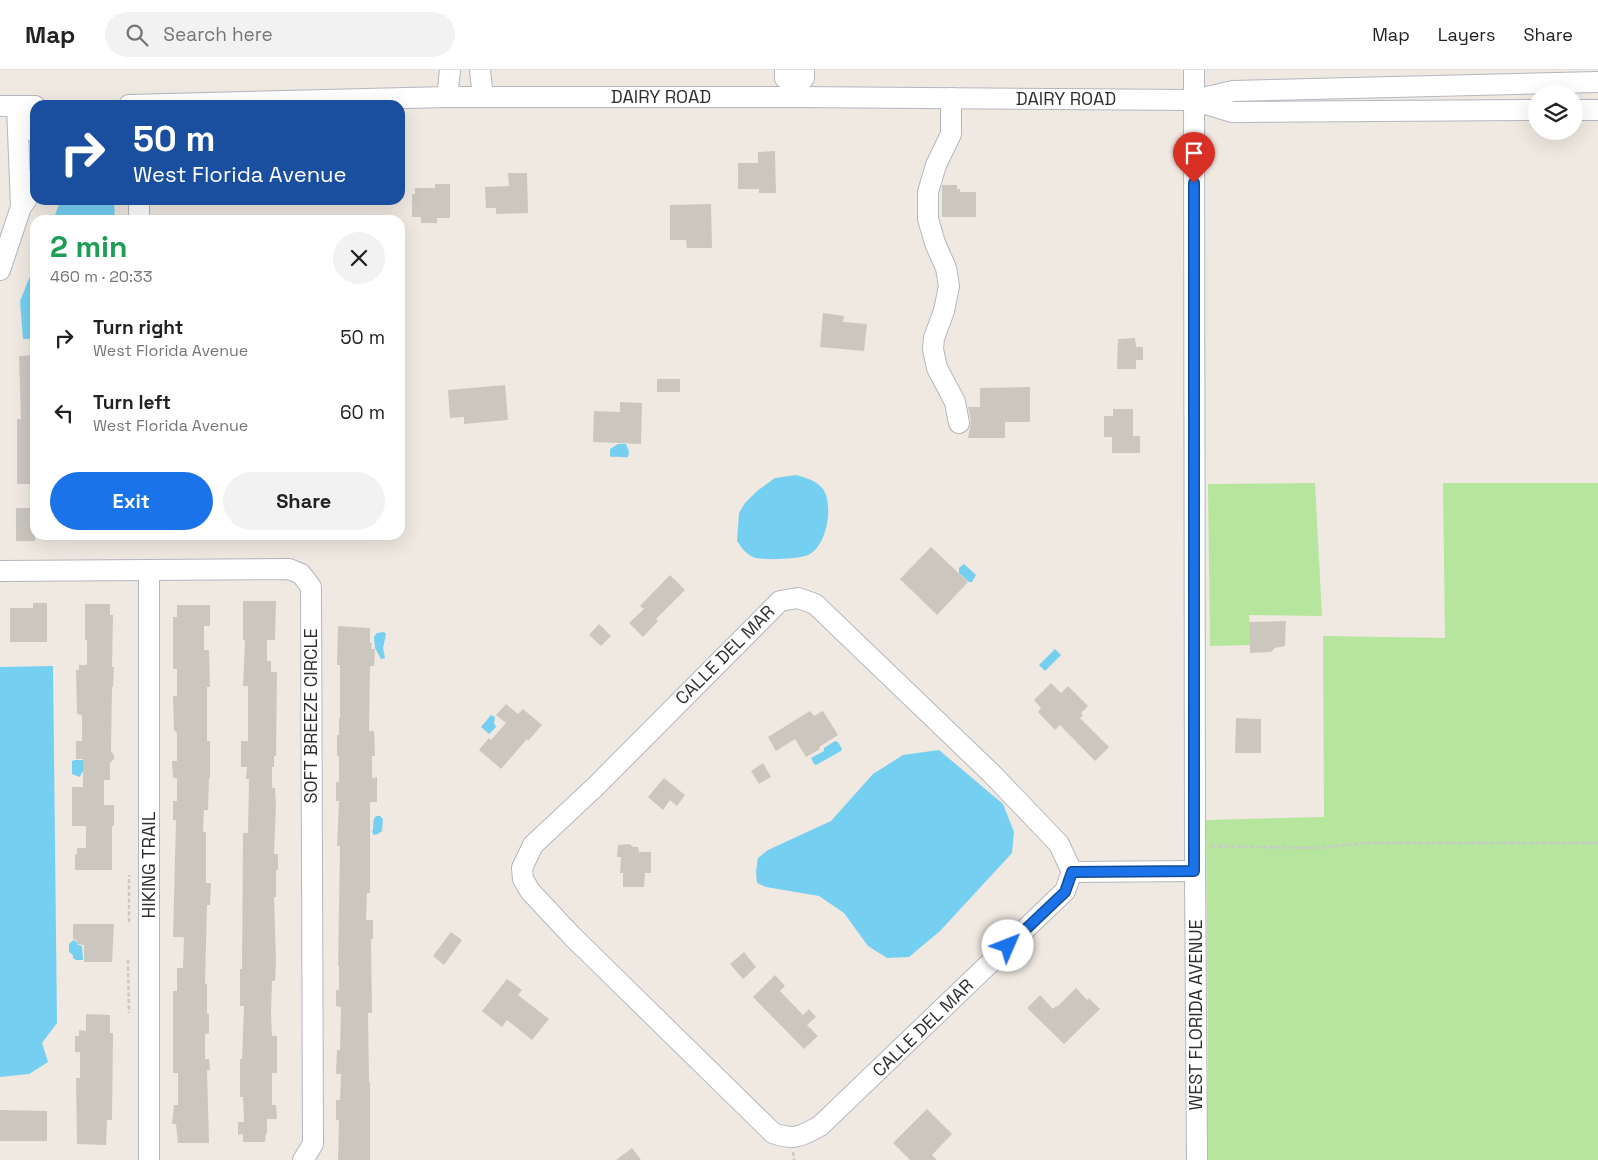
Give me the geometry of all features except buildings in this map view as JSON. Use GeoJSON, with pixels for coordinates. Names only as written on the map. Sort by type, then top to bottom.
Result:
{"type":"FeatureCollection","features":[{"type":"Feature","properties":{"kind":"street"},"geometry":{"type":"LineString","coordinates":[[447,97],[450,70]]}},
{"type":"Feature","properties":{"kind":"street"},"geometry":{"type":"LineString","coordinates":[[480,70],[483,97]]}},
{"type":"Feature","properties":{"kind":"street","name":"WEST FLORIDA AVENUE"},"geometry":{"type":"LineString","coordinates":[[1194,70],[1194,871],[1197,1160]]}},
{"type":"Feature","properties":{"kind":"street","name":"DAIRY ROAD"},"geometry":{"type":"LineString","coordinates":[[332,100],[483,97],[795,81],[951,98],[1194,100],[1233,91],[1598,82]]}},
{"type":"Feature","properties":{"kind":"street"},"geometry":{"type":"LineString","coordinates":[[951,98],[952,134],[936,165],[928,192],[928,219],[935,243],[946,268],[949,286],[944,311],[934,338],[933,349],[937,368],[955,402],[959,423]]}},
{"type":"Feature","properties":{"kind":"street","name":"DAIRY ROAD"},"geometry":{"type":"LineString","coordinates":[[1194,100],[1232,112],[1528,110]]}},
{"type":"Feature","properties":{"kind":"street"},"geometry":{"type":"LineString","coordinates":[[22,106],[30,122]]}},
{"type":"Feature","properties":{"kind":"street"},"geometry":{"type":"LineString","coordinates":[[0,270],[21,207],[22,106]]}},
{"type":"Feature","properties":{"kind":"street"},"geometry":{"type":"LineString","coordinates":[[1583,110],[1598,110]]}},
{"type":"Feature","properties":{"kind":"street"},"geometry":{"type":"LineString","coordinates":[[21,207],[30,195]]}},
{"type":"Feature","properties":{"kind":"street","name":"SOFT BREEZE CIRCLE"},"geometry":{"type":"LineString","coordinates":[[0,571],[290,569],[301,574],[311,587],[313,1144],[303,1160]]}},
{"type":"Feature","properties":{"kind":"street","name":"HIKING TRAIL"},"geometry":{"type":"LineString","coordinates":[[149,570],[149,1160]]}},
{"type":"Feature","properties":{"kind":"street","name":"CALLE DEL MAR"},"geometry":{"type":"LineString","coordinates":[[798,598],[815,604],[992,774],[1059,844],[1072,872],[1065,892],[820,1126],[799,1138],[785,1138],[773,1133],[572,936],[530,891],[523,879],[522,868],[533,846],[596,786],[780,601],[798,598]]}},
{"type":"Feature","properties":{"kind":"street"},"geometry":{"type":"LineString","coordinates":[[1072,872],[1194,871]]}},
{"type":"Feature","properties":{"kind":"path"},"geometry":{"type":"LineString","coordinates":[[1195,846],[1317,848],[1365,843],[1598,843]]}},
{"type":"Feature","properties":{"kind":"path"},"geometry":{"type":"LineString","coordinates":[[129,875],[129,922]]}},
{"type":"Feature","properties":{"kind":"path"},"geometry":{"type":"LineString","coordinates":[[128,960],[129,1013]]}},
{"type":"Feature","properties":{"kind":"green space"},"geometry":{"type":"Polygon","coordinates":[[[1315,483],[1322,616],[1249,615],[1250,645],[1210,646],[1208,484],[1315,483]]]}},
{"type":"Feature","properties":{"kind":"green space"},"geometry":{"type":"Polygon","coordinates":[[[1443,483],[1598,483],[1598,1160],[1206,1160],[1208,1069],[1206,820],[1324,817],[1323,636],[1445,638],[1443,483]]]}},
{"type":"Feature","properties":{"kind":"water"},"geometry":{"type":"Polygon","coordinates":[[[59,205],[114,205],[115,215],[55,215],[59,205]]]}},
{"type":"Feature","properties":{"kind":"water"},"geometry":{"type":"Polygon","coordinates":[[[30,276],[30,339],[23,339],[20,301],[30,276]]]}},
{"type":"Feature","properties":{"kind":"water"},"geometry":{"type":"Polygon","coordinates":[[[618,444],[626,444],[629,452],[628,457],[610,456],[610,449],[618,444]]]}},
{"type":"Feature","properties":{"kind":"water"},"geometry":{"type":"Polygon","coordinates":[[[796,475],[817,483],[823,489],[826,496],[828,505],[827,525],[820,544],[815,551],[797,558],[764,559],[750,556],[737,541],[739,513],[745,503],[757,491],[775,478],[796,475]]]}},
{"type":"Feature","properties":{"kind":"water"},"geometry":{"type":"Polygon","coordinates":[[[964,564],[976,575],[972,582],[969,582],[959,573],[959,568],[964,564]]]}},
{"type":"Feature","properties":{"kind":"water"},"geometry":{"type":"Polygon","coordinates":[[[384,632],[386,634],[383,648],[385,658],[381,659],[375,648],[374,637],[377,633],[384,632]]]}},
{"type":"Feature","properties":{"kind":"water"},"geometry":{"type":"Polygon","coordinates":[[[1055,649],[1061,655],[1045,671],[1039,665],[1055,649]]]}},
{"type":"Feature","properties":{"kind":"water"},"geometry":{"type":"Polygon","coordinates":[[[53,666],[57,1023],[42,1043],[48,1062],[29,1074],[0,1077],[0,667],[53,666]]]}},
{"type":"Feature","properties":{"kind":"water"},"geometry":{"type":"Polygon","coordinates":[[[491,715],[495,717],[494,723],[496,727],[489,734],[481,727],[491,715]]]}},
{"type":"Feature","properties":{"kind":"water"},"geometry":{"type":"Polygon","coordinates":[[[835,741],[838,742],[842,749],[841,751],[816,765],[814,764],[811,758],[824,751],[824,748],[835,741]]]}},
{"type":"Feature","properties":{"kind":"water"},"geometry":{"type":"Polygon","coordinates":[[[939,750],[1003,804],[1014,832],[1012,853],[940,931],[909,957],[887,958],[868,946],[844,913],[819,896],[766,887],[757,883],[758,858],[768,850],[831,821],[873,774],[903,755],[939,750]]]}},
{"type":"Feature","properties":{"kind":"water"},"geometry":{"type":"Polygon","coordinates":[[[84,760],[87,772],[82,772],[80,777],[72,774],[72,761],[84,760]]]}},
{"type":"Feature","properties":{"kind":"water"},"geometry":{"type":"Polygon","coordinates":[[[376,816],[380,816],[383,819],[382,831],[374,835],[372,832],[376,816]]]}},
{"type":"Feature","properties":{"kind":"water"},"geometry":{"type":"Polygon","coordinates":[[[74,940],[78,945],[82,946],[83,960],[76,960],[69,952],[69,944],[74,940]]]}},
{"type":"Feature","properties":{"kind":"route"},"geometry":{"type":"LineString","coordinates":[[1008,946],[1065,892],[1072,872],[1194,871],[1194,183]]}}]}
